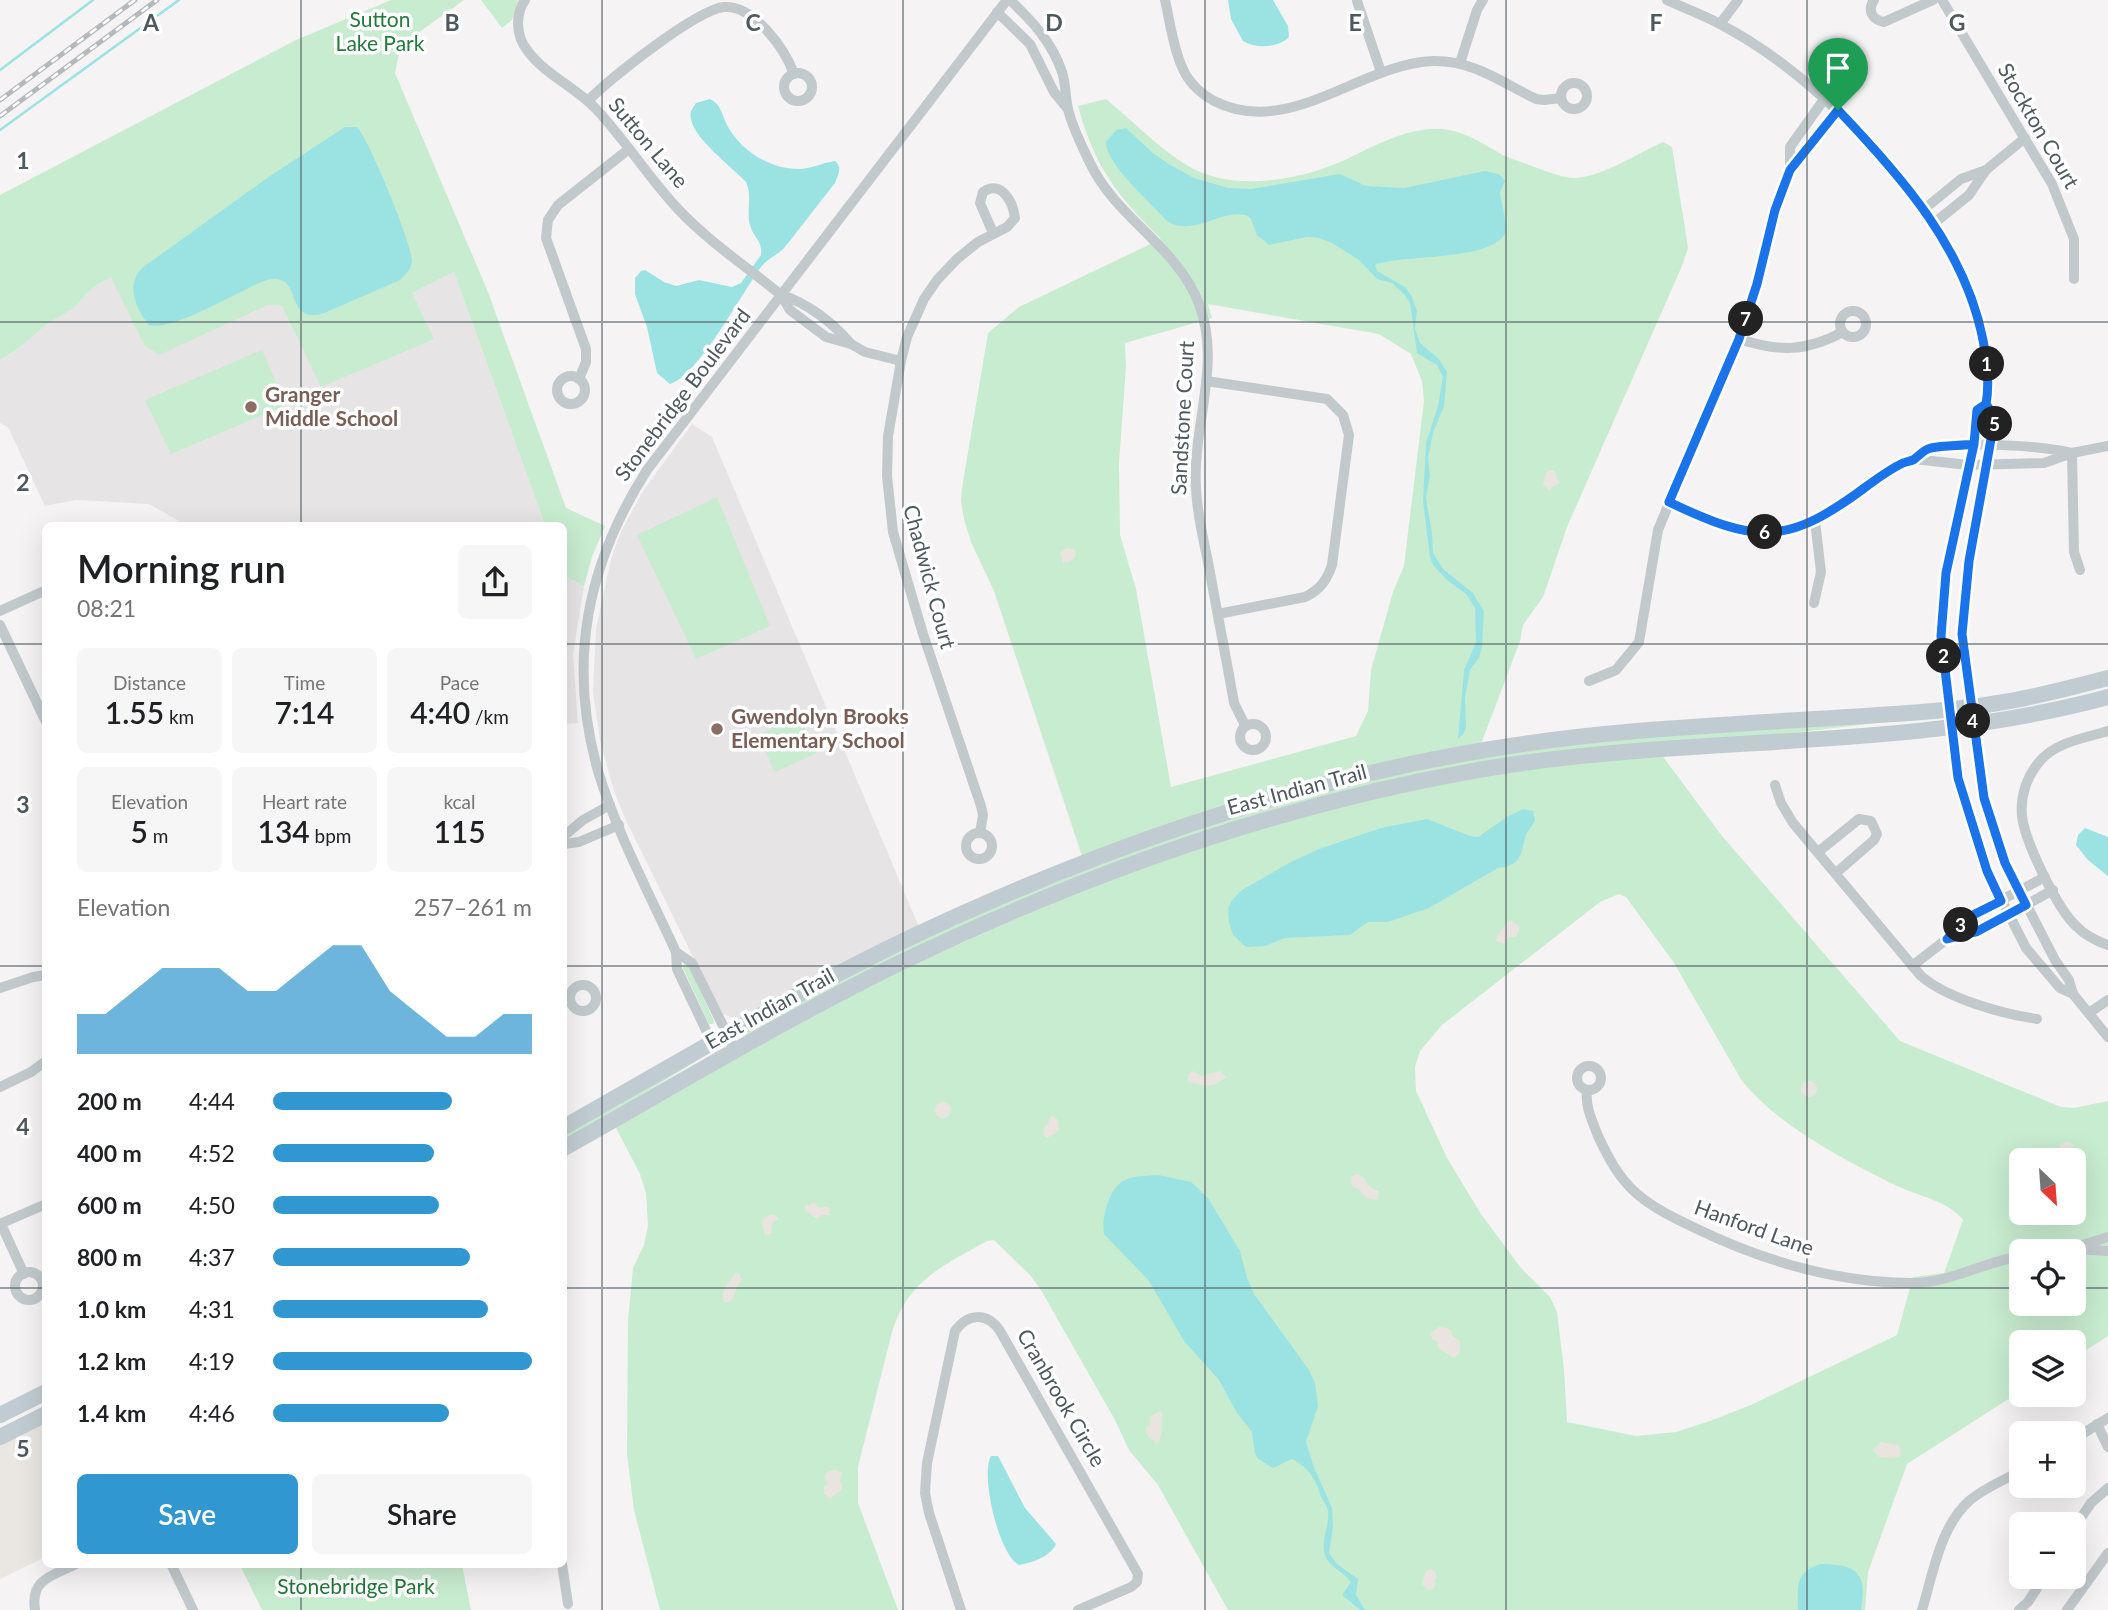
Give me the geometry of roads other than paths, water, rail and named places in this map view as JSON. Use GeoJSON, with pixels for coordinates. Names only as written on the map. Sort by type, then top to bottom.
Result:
{"type":"FeatureCollection","features":[{"type":"Feature","properties":{"kind":"main road","name":"East Indian Trail"},"geometry":{"type":"LineString","coordinates":[[567,1125],[877,954],[1035,882],[1165,831],[1316,785],[1466,753],[1572,737],[1950,710],[2053,693],[2108,678]]}},
{"type":"Feature","properties":{"kind":"main road","name":"East Indian Trail"},"geometry":{"type":"LineString","coordinates":[[567,1147],[863,982],[1021,908],[1165,851],[1302,808],[1447,775],[1567,757],[1655,748],[1973,726],[2060,710],[2108,697]]}},
{"type":"Feature","properties":{"kind":"main road"},"geometry":{"type":"LineString","coordinates":[[0,1415],[42,1394]]}},
{"type":"Feature","properties":{"kind":"main road"},"geometry":{"type":"LineString","coordinates":[[0,1437],[42,1416]]}},
{"type":"Feature","properties":{"kind":"street","name":"Sutton Lane"},"geometry":{"type":"LineString","coordinates":[[525,0],[518,17],[518,29],[526,50],[588,101],[678,209],[714,242],[781,295],[798,300],[835,327],[851,344],[865,352],[901,360]]}},
{"type":"Feature","properties":{"kind":"street","name":"Stonebridge Boulevard"},"geometry":{"type":"LineString","coordinates":[[736,1052],[719,1039],[677,969],[676,952],[610,805],[592,745],[586,705],[585,628],[593,584],[618,521],[647,470],[997,12],[1009,0]]}},
{"type":"Feature","properties":{"kind":"street","name":"Sandstone Court"},"geometry":{"type":"LineString","coordinates":[[1009,0],[1049,44],[1063,74],[1068,108],[1091,165],[1105,188],[1121,209],[1173,262],[1195,293],[1203,315],[1208,343],[1195,475],[1197,504],[1234,703],[1245,725]]}},
{"type":"Feature","properties":{"kind":"street"},"geometry":{"type":"LineString","coordinates":[[1166,0],[1179,60],[1185,74],[1205,95],[1230,107],[1261,111],[1293,107],[1381,72],[1417,62],[1460,63],[1504,80],[1536,99],[1561,98]]}},
{"type":"Feature","properties":{"kind":"street"},"geometry":{"type":"LineString","coordinates":[[1350,0],[1358,0],[1381,72]]}},
{"type":"Feature","properties":{"kind":"street"},"geometry":{"type":"LineString","coordinates":[[1667,0],[1720,24],[1785,66],[1838,110],[1877,152],[1923,209],[1955,257],[1973,299],[1986,352],[1986,404],[1995,417],[1969,561],[1962,634],[1973,726],[1984,798],[2001,853],[2018,891],[2055,960],[2069,980],[2073,994]]}},
{"type":"Feature","properties":{"kind":"street"},"geometry":{"type":"LineString","coordinates":[[1720,24],[1738,0]]}},
{"type":"Feature","properties":{"kind":"street"},"geometry":{"type":"LineString","coordinates":[[1874,0],[1871,13],[1876,20],[1884,22],[1933,0]]}},
{"type":"Feature","properties":{"kind":"street","name":"Stockton Court"},"geometry":{"type":"LineString","coordinates":[[1942,0],[2052,184],[2074,240],[2074,279]]}},
{"type":"Feature","properties":{"kind":"street"},"geometry":{"type":"LineString","coordinates":[[1460,63],[1479,3]]}},
{"type":"Feature","properties":{"kind":"street"},"geometry":{"type":"LineString","coordinates":[[588,101],[620,71],[702,15],[725,7],[751,16],[785,52],[794,74]]}},
{"type":"Feature","properties":{"kind":"street","name":"Sandstone Court"},"geometry":{"type":"LineString","coordinates":[[997,12],[1030,44],[1054,92],[1068,108]]}},
{"type":"Feature","properties":{"kind":"street"},"geometry":{"type":"LineString","coordinates":[[1790,170],[1790,147],[1825,99]]}},
{"type":"Feature","properties":{"kind":"street"},"geometry":{"type":"LineString","coordinates":[[1589,681],[1616,670],[1639,642],[1655,540],[1739,339],[1757,284],[1775,210],[1790,170],[1838,110]]}},
{"type":"Feature","properties":{"kind":"street"},"geometry":{"type":"LineString","coordinates":[[1933,224],[1969,195],[1986,170],[2025,138]]}},
{"type":"Feature","properties":{"kind":"street"},"geometry":{"type":"LineString","coordinates":[[579,379],[586,362],[586,349],[547,238],[548,220],[564,198],[629,149]]}},
{"type":"Feature","properties":{"kind":"street"},"geometry":{"type":"LineString","coordinates":[[1923,209],[1961,180],[1986,170]]}},
{"type":"Feature","properties":{"kind":"street","name":"Chadwick Court"},"geometry":{"type":"LineString","coordinates":[[980,833],[983,815],[981,806],[923,634],[893,532],[887,476],[888,436],[901,360],[916,312],[929,290],[957,259],[993,233]]}},
{"type":"Feature","properties":{"kind":"street"},"geometry":{"type":"LineString","coordinates":[[1739,339],[1766,348],[1781,349],[1823,342],[1843,332]]}},
{"type":"Feature","properties":{"kind":"street"},"geometry":{"type":"LineString","coordinates":[[1206,382],[1326,399],[1343,415],[1349,435],[1334,552],[1328,578],[1316,591],[1305,597],[1217,614]]}},
{"type":"Feature","properties":{"kind":"street"},"geometry":{"type":"LineString","coordinates":[[1986,404],[1977,410],[1974,444],[1943,591],[1941,636],[1963,798],[1987,871],[2026,948],[2060,988],[2073,994],[2108,1037]]}},
{"type":"Feature","properties":{"kind":"street"},"geometry":{"type":"LineString","coordinates":[[1669,502],[1709,521],[1751,532],[1786,530],[1815,521],[1835,510],[1888,471],[1933,448],[1974,444],[2045,447],[2072,453]]}},
{"type":"Feature","properties":{"kind":"street"},"geometry":{"type":"LineString","coordinates":[[1914,459],[1968,465],[2044,463],[2072,453],[2108,446]]}},
{"type":"Feature","properties":{"kind":"street"},"geometry":{"type":"LineString","coordinates":[[2072,453],[2074,552],[2080,570]]}},
{"type":"Feature","properties":{"kind":"street"},"geometry":{"type":"LineString","coordinates":[[1814,603],[1821,572],[1815,521]]}},
{"type":"Feature","properties":{"kind":"street"},"geometry":{"type":"LineString","coordinates":[[0,611],[42,592]]}},
{"type":"Feature","properties":{"kind":"street"},"geometry":{"type":"LineString","coordinates":[[0,625],[42,714]]}},
{"type":"Feature","properties":{"kind":"street"},"geometry":{"type":"LineString","coordinates":[[2108,732],[2073,741],[2050,752],[2032,772],[2025,787],[2022,817],[2030,845],[2045,877],[2074,924],[2093,939],[2108,945]]}},
{"type":"Feature","properties":{"kind":"street"},"geometry":{"type":"LineString","coordinates":[[1775,785],[1786,813],[1925,980],[2001,1013],[2037,1019]]}},
{"type":"Feature","properties":{"kind":"street"},"geometry":{"type":"LineString","coordinates":[[567,833],[583,820],[610,805]]}},
{"type":"Feature","properties":{"kind":"street"},"geometry":{"type":"LineString","coordinates":[[1818,852],[1860,819],[1871,821],[1877,834],[1874,840],[1836,873]]}},
{"type":"Feature","properties":{"kind":"street"},"geometry":{"type":"LineString","coordinates":[[567,844],[619,825]]}},
{"type":"Feature","properties":{"kind":"street"},"geometry":{"type":"LineString","coordinates":[[1912,966],[1947,939],[1967,918],[2045,877]]}},
{"type":"Feature","properties":{"kind":"street"},"geometry":{"type":"LineString","coordinates":[[1947,939],[1976,932],[2053,890]]}},
{"type":"Feature","properties":{"kind":"street","name":"Stonebridge Boulevard"},"geometry":{"type":"LineString","coordinates":[[676,952],[692,963],[719,1039],[721,1060]]}},
{"type":"Feature","properties":{"kind":"street"},"geometry":{"type":"LineString","coordinates":[[0,988],[42,976]]}},
{"type":"Feature","properties":{"kind":"street"},"geometry":{"type":"LineString","coordinates":[[2090,1013],[2108,1000]]}},
{"type":"Feature","properties":{"kind":"street"},"geometry":{"type":"LineString","coordinates":[[0,1087],[31,1072],[42,1063]]}},
{"type":"Feature","properties":{"kind":"street","name":"Hanford Lane"},"geometry":{"type":"LineString","coordinates":[[1587,1090],[1589,1114],[1608,1158],[1635,1192],[1673,1217],[1737,1247],[1819,1272],[1889,1282],[1941,1281],[1987,1263],[2009,1258]]}},
{"type":"Feature","properties":{"kind":"street"},"geometry":{"type":"LineString","coordinates":[[24,1274],[1,1224],[42,1206]]}},
{"type":"Feature","properties":{"kind":"street"},"geometry":{"type":"LineString","coordinates":[[2086,1244],[2108,1237]]}},
{"type":"Feature","properties":{"kind":"street"},"geometry":{"type":"LineString","coordinates":[[2086,1251],[2108,1251]]}},
{"type":"Feature","properties":{"kind":"street","name":"Cranbrook Circle"},"geometry":{"type":"LineString","coordinates":[[961,1610],[929,1513],[925,1479],[955,1331],[974,1317],[990,1319],[1000,1331],[1135,1567],[1137,1581],[1131,1587],[1078,1610]]}},
{"type":"Feature","properties":{"kind":"street"},"geometry":{"type":"LineString","coordinates":[[2086,1431],[2108,1418]]}},
{"type":"Feature","properties":{"kind":"street"},"geometry":{"type":"LineString","coordinates":[[2097,1424],[2108,1447]]}},
{"type":"Feature","properties":{"kind":"street"},"geometry":{"type":"LineString","coordinates":[[1922,1610],[1948,1530],[1956,1516],[1978,1494],[2009,1477]]}},
{"type":"Feature","properties":{"kind":"street"},"geometry":{"type":"LineString","coordinates":[[2085,1512],[2108,1488]]}},
{"type":"Feature","properties":{"kind":"street"},"geometry":{"type":"LineString","coordinates":[[2067,1610],[2108,1553]]}},
{"type":"Feature","properties":{"kind":"street"},"geometry":{"type":"LineString","coordinates":[[35,1610],[35,1590],[39,1583],[68,1568]]}},
{"type":"Feature","properties":{"kind":"street"},"geometry":{"type":"LineString","coordinates":[[173,1568],[193,1610]]}},
{"type":"Feature","properties":{"kind":"street"},"geometry":{"type":"LineString","coordinates":[[563,1568],[570,1607]]}},
{"type":"Feature","properties":{"kind":"street"},"geometry":{"type":"LineString","coordinates":[[2019,1610],[2036,1589]]}},
{"type":"Feature","properties":{"kind":"water"},"geometry":{"type":"Polygon","coordinates":[[[1228,0],[1273,0],[1288,26],[1289,37],[1267,46],[1243,41],[1231,19],[1228,0]]]}},
{"type":"Feature","properties":{"kind":"water"},"geometry":{"type":"Polygon","coordinates":[[[710,99],[719,107],[727,125],[740,142],[766,162],[798,169],[835,161],[839,171],[835,183],[785,247],[761,267],[694,366],[670,384],[657,373],[647,327],[635,294],[635,278],[645,270],[676,286],[699,280],[732,287],[741,283],[761,255],[760,244],[749,222],[749,193],[746,182],[706,144],[691,119],[696,103],[710,99]]]}},
{"type":"Feature","properties":{"kind":"water"},"geometry":{"type":"Polygon","coordinates":[[[345,127],[357,127],[363,136],[389,193],[406,236],[412,262],[404,276],[322,314],[310,315],[298,307],[284,281],[267,280],[182,320],[158,326],[149,325],[136,304],[133,289],[142,268],[270,176],[345,127]]]}},
{"type":"Feature","properties":{"kind":"water"},"geometry":{"type":"Polygon","coordinates":[[[1126,128],[1154,154],[1172,166],[1194,178],[1228,188],[1251,189],[1340,174],[1366,186],[1404,188],[1485,171],[1499,174],[1505,181],[1500,193],[1507,229],[1500,240],[1469,252],[1388,261],[1375,265],[1377,271],[1405,287],[1411,295],[1417,311],[1415,329],[1420,343],[1439,359],[1447,372],[1444,406],[1434,430],[1428,457],[1430,476],[1426,498],[1433,553],[1443,569],[1472,592],[1484,611],[1482,648],[1479,658],[1470,670],[1465,697],[1466,727],[1458,739],[1464,670],[1476,642],[1475,608],[1466,594],[1433,565],[1430,557],[1423,501],[1426,443],[1438,406],[1443,377],[1437,365],[1417,353],[1410,303],[1392,283],[1377,279],[1359,260],[1319,238],[1307,237],[1269,245],[1257,235],[1250,217],[1240,214],[1188,226],[1178,226],[1167,221],[1121,172],[1108,151],[1106,142],[1116,130],[1126,128]]]}},
{"type":"Feature","properties":{"kind":"water"},"geometry":{"type":"Polygon","coordinates":[[[1523,809],[1533,811],[1535,820],[1526,835],[1519,858],[1429,908],[1388,922],[1368,922],[1350,935],[1285,938],[1265,946],[1246,947],[1233,935],[1228,908],[1242,890],[1319,849],[1381,828],[1427,819],[1478,837],[1523,809]]]}},
{"type":"Feature","properties":{"kind":"water"},"geometry":{"type":"Polygon","coordinates":[[[2085,828],[2108,837],[2108,876],[2088,860],[2076,845],[2078,835],[2085,828]]]}},
{"type":"Feature","properties":{"kind":"water"},"geometry":{"type":"Polygon","coordinates":[[[1158,1175],[1191,1182],[1208,1198],[1240,1251],[1254,1294],[1309,1370],[1315,1383],[1318,1406],[1306,1442],[1332,1508],[1333,1527],[1329,1553],[1337,1564],[1358,1579],[1356,1595],[1365,1610],[1360,1610],[1342,1595],[1351,1582],[1325,1555],[1328,1511],[1312,1476],[1292,1459],[1273,1468],[1257,1458],[1252,1432],[1237,1413],[1219,1380],[1184,1341],[1149,1281],[1104,1234],[1107,1205],[1118,1185],[1131,1178],[1158,1175]]]}},
{"type":"Feature","properties":{"kind":"water"},"geometry":{"type":"Polygon","coordinates":[[[991,1456],[998,1456],[1025,1508],[1056,1544],[1050,1552],[1030,1563],[1019,1565],[1012,1558],[998,1531],[988,1480],[991,1456]]]}},
{"type":"Feature","properties":{"kind":"water"},"geometry":{"type":"Polygon","coordinates":[[[1820,1564],[1843,1566],[1857,1573],[1863,1587],[1861,1610],[1798,1610],[1799,1582],[1806,1572],[1820,1564]]]}},
{"type":"Feature","properties":{"kind":"waterway"},"geometry":{"type":"LineString","coordinates":[[0,70],[93,0]]}},
{"type":"Feature","properties":{"kind":"waterway"},"geometry":{"type":"LineString","coordinates":[[0,130],[179,0]]}},
{"type":"Feature","properties":{"kind":"railway"},"geometry":{"type":"LineString","coordinates":[[0,100],[135,0]]}},
{"type":"Feature","properties":{"kind":"railway"},"geometry":{"type":"LineString","coordinates":[[0,116],[157,0]]}},
{"type":"Feature","properties":{"kind":"place","name":"Granger Middle School"},"geometry":{"type":"Point","coordinates":[251,407]}},
{"type":"Feature","properties":{"kind":"place","name":"Gwendolyn Brooks Elementary School"},"geometry":{"type":"Point","coordinates":[717,729]}},
{"type":"Feature","properties":{"kind":"park label","name":"Sutton Lake Park"},"geometry":{"type":"Point","coordinates":[380,32]}},
{"type":"Feature","properties":{"kind":"park label","name":"Stonebridge Park"},"geometry":{"type":"Point","coordinates":[356,1587]}}]}
